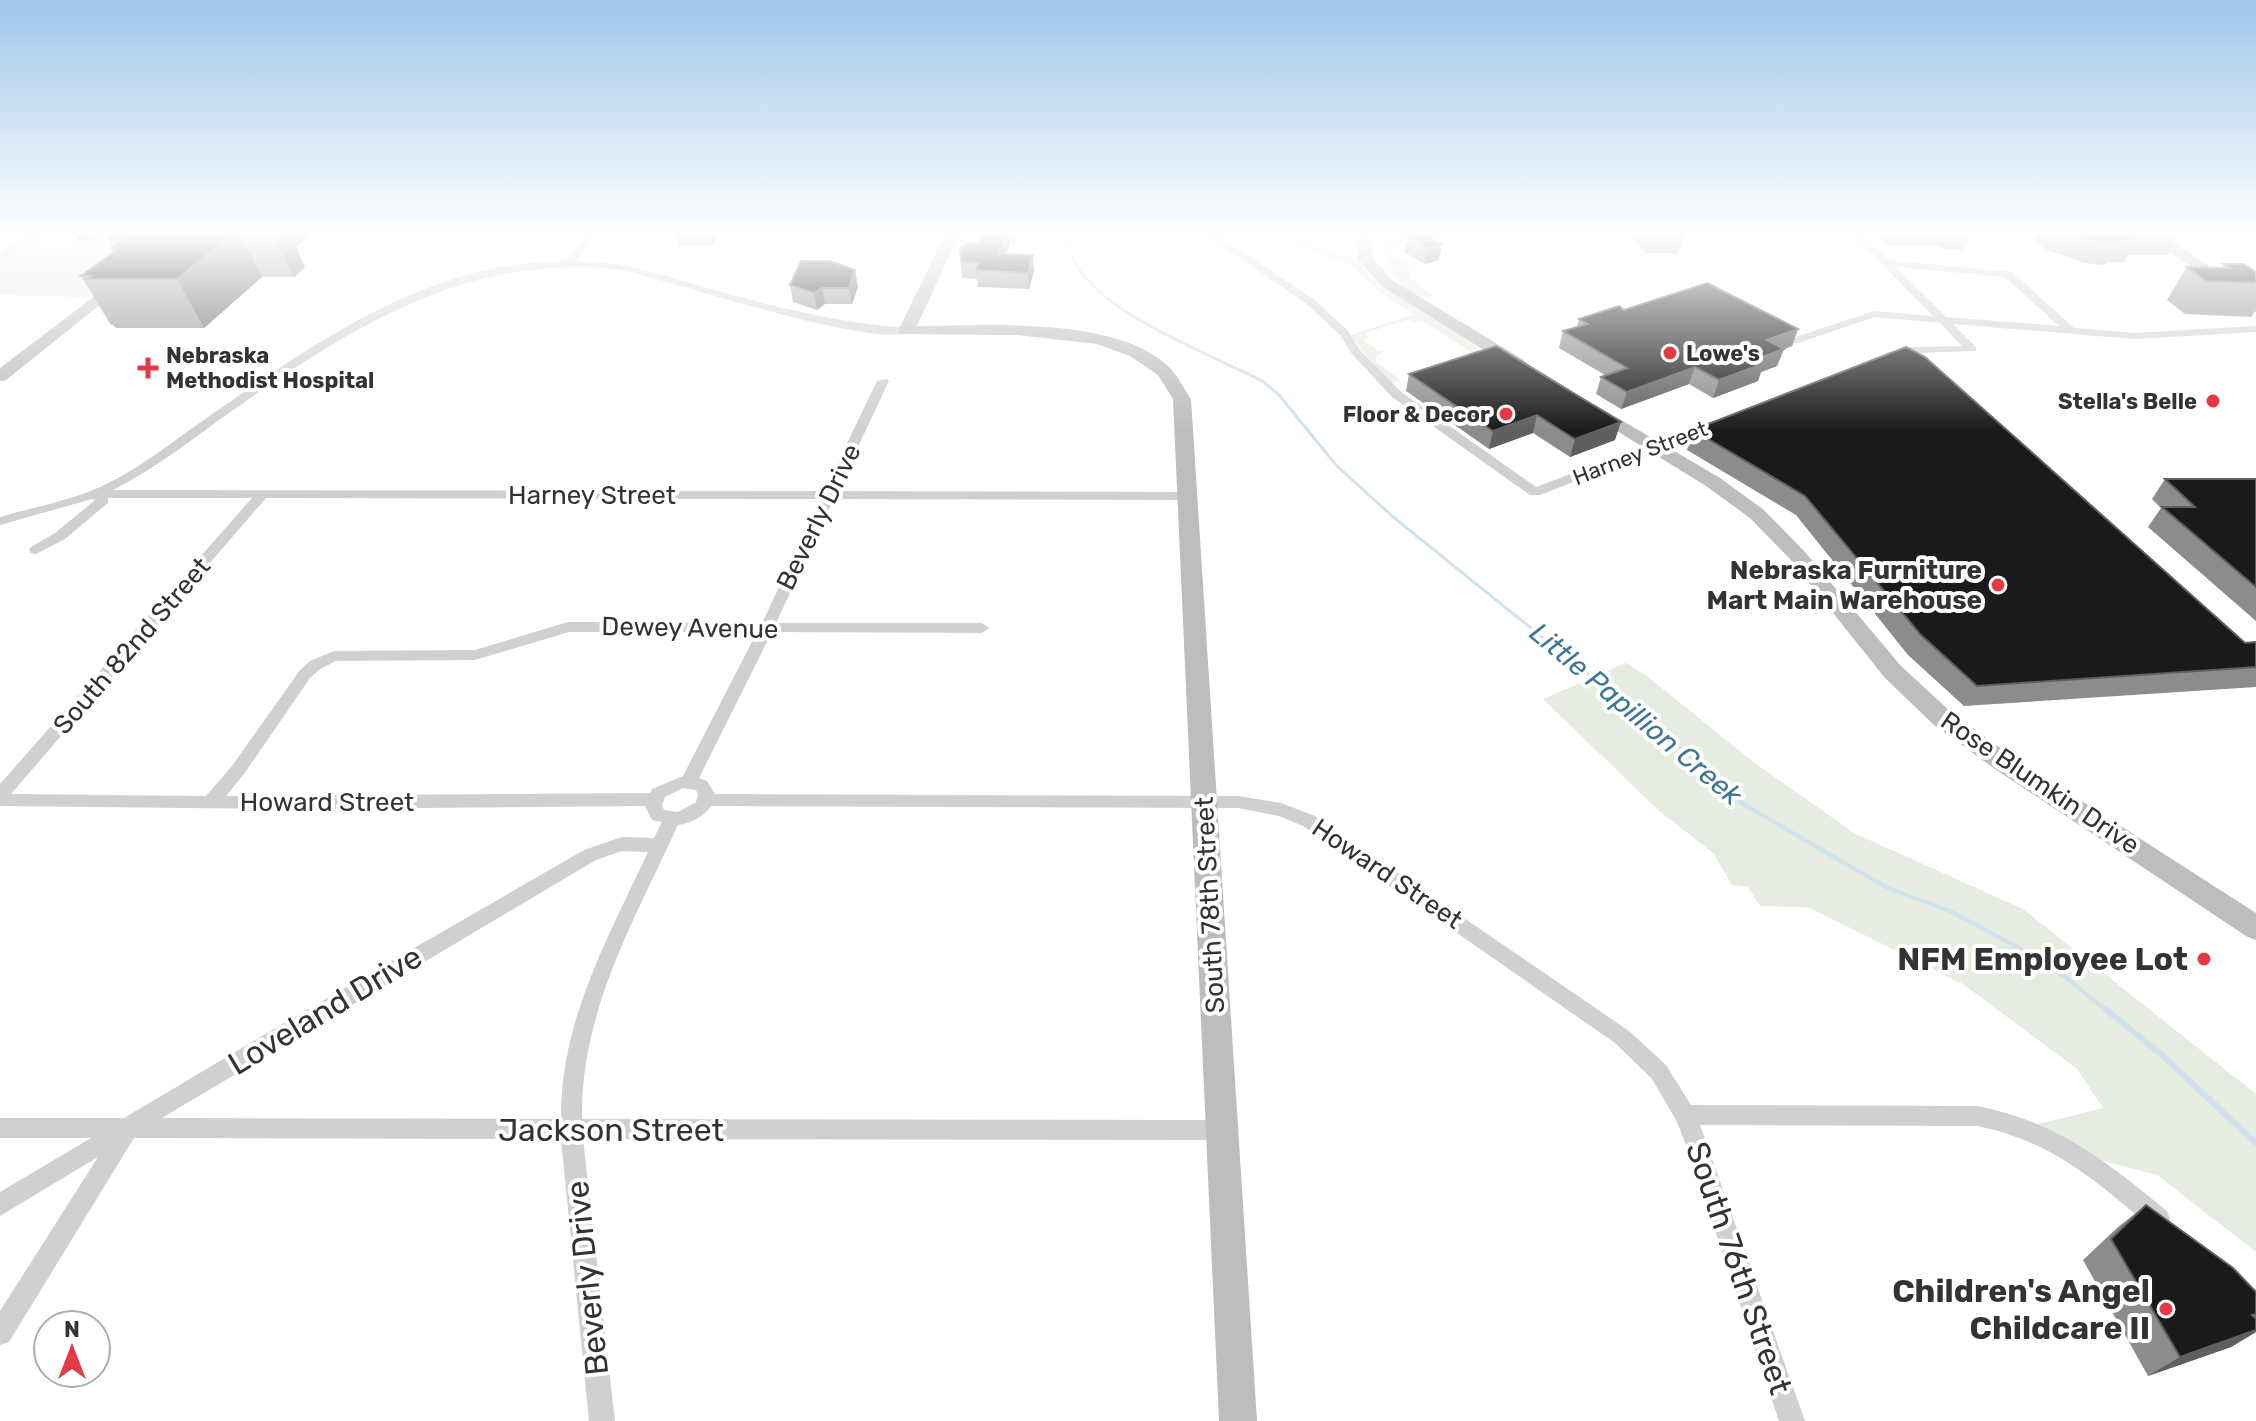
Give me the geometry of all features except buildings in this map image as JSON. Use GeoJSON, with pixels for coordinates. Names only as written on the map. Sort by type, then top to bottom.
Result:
{"type":"FeatureCollection","features":[{"type":"Feature","properties":{"kind":"main road"},"geometry":{"type":"LineString","coordinates":[[0,376],[100,298]]}},
{"type":"Feature","properties":{"kind":"main road"},"geometry":{"type":"LineString","coordinates":[[906,331],[922,298]]}},
{"type":"Feature","properties":{"kind":"main road"},"geometry":{"type":"LineString","coordinates":[[1413,298],[1537,375]]}},
{"type":"Feature","properties":{"kind":"main road"},"geometry":{"type":"LineString","coordinates":[[1416,298],[1422,304]]}},
{"type":"Feature","properties":{"kind":"main road","name":"South 78th Street"},"geometry":{"type":"LineString","coordinates":[[906,331],[1085,337],[1120,346],[1149,359],[1167,373],[1178,389],[1184,408],[1238,1421]]}},
{"type":"Feature","properties":{"kind":"main road","name":"Rose Blumkin Drive"},"geometry":{"type":"LineString","coordinates":[[1573,397],[1713,482],[1767,523],[1885,663],[1943,719],[2004,763],[2256,928]]}},
{"type":"Feature","properties":{"kind":"street"},"geometry":{"type":"LineString","coordinates":[[36,550],[60,536],[103,500],[94,494],[143,469],[255,396],[350,326],[408,298]]}},
{"type":"Feature","properties":{"kind":"street"},"geometry":{"type":"LineString","coordinates":[[737,298],[829,323],[906,331]]}},
{"type":"Feature","properties":{"kind":"street","name":"Harney Street"},"geometry":{"type":"LineString","coordinates":[[1307,298],[1344,333],[1356,352],[1396,394],[1535,492],[1726,419]]}},
{"type":"Feature","properties":{"kind":"street"},"geometry":{"type":"LineString","coordinates":[[1872,362],[1910,350],[1972,349],[1922,298]]}},
{"type":"Feature","properties":{"kind":"street"},"geometry":{"type":"LineString","coordinates":[[2035,298],[2072,332]]}},
{"type":"Feature","properties":{"kind":"street"},"geometry":{"type":"LineString","coordinates":[[1931,307],[1983,324]]}},
{"type":"Feature","properties":{"kind":"street"},"geometry":{"type":"LineString","coordinates":[[1794,341],[1874,314],[2072,332],[2168,336],[2256,329]]}},
{"type":"Feature","properties":{"kind":"street","name":"Beverly Drive"},"geometry":{"type":"LineString","coordinates":[[689,781],[766,629],[883,381]]}},
{"type":"Feature","properties":{"kind":"street","name":"Harney Street"},"geometry":{"type":"LineString","coordinates":[[0,521],[94,494],[1189,496]]}},
{"type":"Feature","properties":{"kind":"street","name":"South 82nd Street"},"geometry":{"type":"LineString","coordinates":[[0,798],[263,494]]}},
{"type":"Feature","properties":{"kind":"street","name":"Dewey Avenue"},"geometry":{"type":"LineString","coordinates":[[211,802],[238,770],[305,674],[325,660],[341,655],[475,655],[568,627],[982,628]]}},
{"type":"Feature","properties":{"kind":"street"},"geometry":{"type":"LineString","coordinates":[[689,781],[701,785],[707,795],[706,800],[689,816],[672,819],[658,815],[653,805],[654,799],[664,788],[689,781]]}},
{"type":"Feature","properties":{"kind":"street","name":"Howard Street"},"geometry":{"type":"LineString","coordinates":[[0,798],[211,802],[654,799]]}},
{"type":"Feature","properties":{"kind":"street","name":"Howard Street"},"geometry":{"type":"LineString","coordinates":[[706,800],[1205,802],[1267,806],[1309,821],[1622,1037],[1659,1072],[1685,1115]]}},
{"type":"Feature","properties":{"kind":"street","name":"Beverly Drive"},"geometry":{"type":"LineString","coordinates":[[602,1421],[569,1107],[574,1058],[584,1014],[672,819]]}},
{"type":"Feature","properties":{"kind":"street","name":"Loveland Drive"},"geometry":{"type":"LineString","coordinates":[[0,1205],[284,1033],[590,855],[622,844],[660,845]]}},
{"type":"Feature","properties":{"kind":"street"},"geometry":{"type":"LineString","coordinates":[[1685,1115],[1997,1119],[2036,1130],[2059,1142],[2182,1237]]}},
{"type":"Feature","properties":{"kind":"street","name":"South 76th Street"},"geometry":{"type":"LineString","coordinates":[[1685,1115],[1792,1421]]}},
{"type":"Feature","properties":{"kind":"street","name":"Jackson Street"},"geometry":{"type":"LineString","coordinates":[[0,1128],[1222,1130]]}},
{"type":"Feature","properties":{"kind":"street"},"geometry":{"type":"LineString","coordinates":[[0,1333],[128,1130]]}},
{"type":"Feature","properties":{"kind":"shaded area"},"geometry":{"type":"Polygon","coordinates":[[[1388,298],[1402,298],[1483,350],[1461,337],[1481,351],[1466,354],[1470,351],[1422,321],[1416,323],[1409,319],[1365,333],[1369,338],[1363,340],[1379,351],[1387,350],[1377,355],[1375,361],[1401,381],[1389,383],[1350,335],[1415,314],[1388,298]]]}},
{"type":"Feature","properties":{"kind":"shaded area"},"geometry":{"type":"Polygon","coordinates":[[[1626,663],[1647,676],[1752,761],[1854,833],[2023,909],[2256,1094],[2256,1252],[2157,1175],[2099,1160],[2038,1124],[2103,1108],[2077,1069],[1963,984],[1808,907],[1760,906],[1748,887],[1732,885],[1713,853],[1658,810],[1543,699],[1626,663]]]}},
{"type":"Feature","properties":{"kind":"waterway","name":"Little Papillion Creek"},"geometry":{"type":"LineString","coordinates":[[1107,298],[1157,330],[1264,382],[1279,395],[1336,465],[1392,516],[1604,687]]}},
{"type":"Feature","properties":{"kind":"waterway","name":"Little Papillion Creek"},"geometry":{"type":"LineString","coordinates":[[1601,685],[1640,713],[1743,804],[1886,887],[1952,912],[2025,951],[2069,980],[2106,1010]]}},
{"type":"Feature","properties":{"kind":"waterway","name":"Little Papillion Creek"},"geometry":{"type":"LineString","coordinates":[[2104,1008],[2162,1055],[2256,1143]]}},
{"type":"Feature","properties":{"kind":"place","name":"Lowe's"},"geometry":{"type":"Point","coordinates":[1670,353]}},
{"type":"Feature","properties":{"kind":"place","name":"Nebraska Methodist Hospital"},"geometry":{"type":"Point","coordinates":[148,368]}},
{"type":"Feature","properties":{"kind":"place","name":"Stella's Belle"},"geometry":{"type":"Point","coordinates":[2213,401]}},
{"type":"Feature","properties":{"kind":"place","name":"Floor & Decor"},"geometry":{"type":"Point","coordinates":[1506,414]}},
{"type":"Feature","properties":{"kind":"place","name":"Nebraska Furniture Mart Main Warehouse"},"geometry":{"type":"Point","coordinates":[1998,585]}},
{"type":"Feature","properties":{"kind":"place","name":"NFM Employee Lot"},"geometry":{"type":"Point","coordinates":[2204,959]}},
{"type":"Feature","properties":{"kind":"place","name":"Children's Angel Childcare II"},"geometry":{"type":"Point","coordinates":[2166,1309]}}]}
